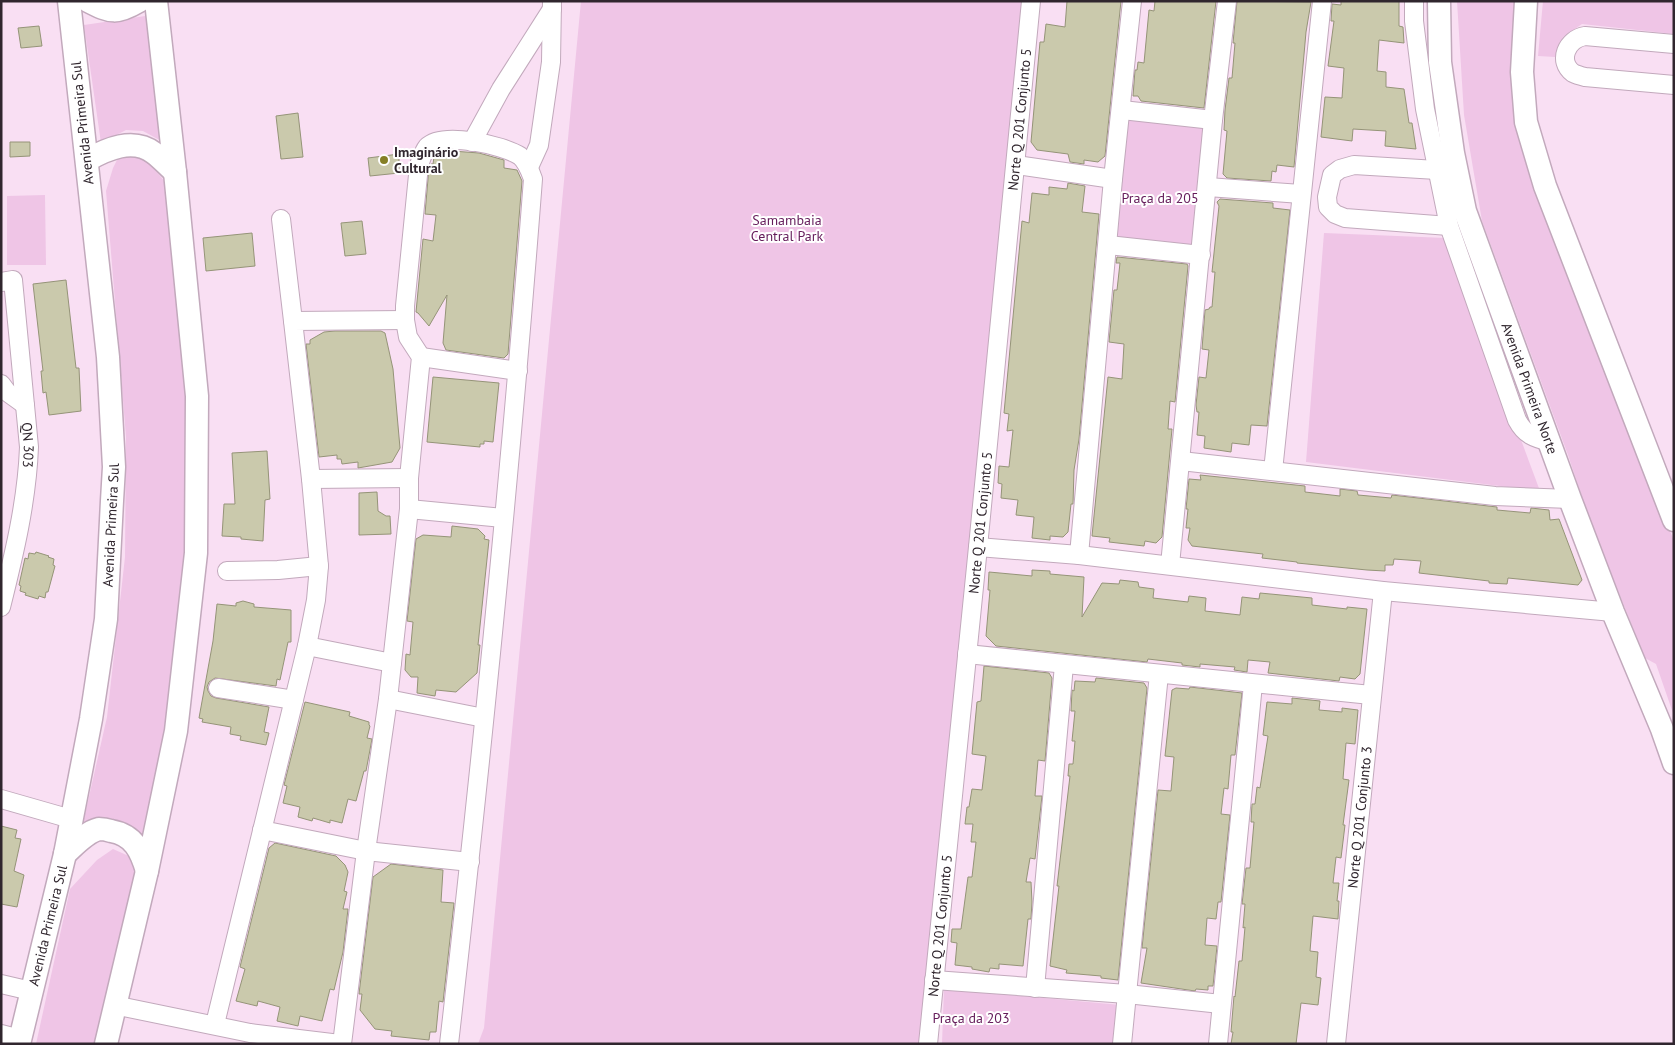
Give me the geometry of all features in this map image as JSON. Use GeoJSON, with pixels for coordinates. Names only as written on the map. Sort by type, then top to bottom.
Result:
{"type":"FeatureCollection","features":[{"type":"Feature","properties":{"kind":"main road","name":"Avenida Primeira Sul"},"geometry":{"type":"LineString","coordinates":[[13,1039],[31,991],[66,854],[91,719],[106,619],[114,467],[108,357],[69,1]]}},
{"type":"Feature","properties":{"kind":"main road"},"geometry":{"type":"LineString","coordinates":[[88,1],[106,10],[124,10],[139,1]]}},
{"type":"Feature","properties":{"kind":"main road"},"geometry":{"type":"LineString","coordinates":[[106,1044],[147,871],[176,731],[196,553],[196,396],[175,172],[156,1]]}},
{"type":"Feature","properties":{"kind":"main road","name":"Avenida Primeira Norte"},"geometry":{"type":"LineString","coordinates":[[1439,1],[1440,62],[1453,153],[1465,211],[1613,612],[1668,732],[1674,763]]}},
{"type":"Feature","properties":{"kind":"main road"},"geometry":{"type":"LineString","coordinates":[[1526,1],[1522,72],[1526,122],[1545,186],[1674,520]]}},
{"type":"Feature","properties":{"kind":"main road"},"geometry":{"type":"LineString","coordinates":[[86,160],[105,150],[123,145],[138,146],[153,152],[175,172]]}},
{"type":"Feature","properties":{"kind":"main road"},"geometry":{"type":"LineString","coordinates":[[66,854],[85,836],[100,829],[118,832],[128,837],[141,852],[147,871]]}},
{"type":"Feature","properties":{"kind":"street","name":"Norte Q 201 Conjunto 5"},"geometry":{"type":"LineString","coordinates":[[928,1044],[1016,165],[1030,1]]}},
{"type":"Feature","properties":{"kind":"street"},"geometry":{"type":"LineString","coordinates":[[1079,555],[1113,178],[1122,110],[1132,1]]}},
{"type":"Feature","properties":{"kind":"street"},"geometry":{"type":"LineString","coordinates":[[1170,566],[1226,1]]}},
{"type":"Feature","properties":{"kind":"street"},"geometry":{"type":"LineString","coordinates":[[1273,471],[1322,1]]}},
{"type":"Feature","properties":{"kind":"street"},"geometry":{"type":"LineString","coordinates":[[1414,1],[1414,21],[1425,109],[1450,226],[1517,420],[1528,435],[1550,442]]}},
{"type":"Feature","properties":{"kind":"street"},"geometry":{"type":"LineString","coordinates":[[472,142],[501,89],[552,5]]}},
{"type":"Feature","properties":{"kind":"street"},"geometry":{"type":"LineString","coordinates":[[528,167],[539,145],[551,62],[552,5]]}},
{"type":"Feature","properties":{"kind":"street"},"geometry":{"type":"LineString","coordinates":[[1674,44],[1586,36],[1578,37],[1567,50],[1565,60],[1568,68],[1575,74],[1585,77],[1674,85]]}},
{"type":"Feature","properties":{"kind":"street"},"geometry":{"type":"LineString","coordinates":[[1122,110],[1213,120]]}},
{"type":"Feature","properties":{"kind":"street"},"geometry":{"type":"LineString","coordinates":[[114,1005],[215,1024],[249,1038],[341,1044],[388,699],[409,509],[409,478],[421,357],[408,336],[405,320],[406,290],[419,165],[427,148],[433,144],[444,140],[472,142],[497,146],[510,151],[521,158],[528,167],[533,179],[518,371],[470,862],[449,1044]]}},
{"type":"Feature","properties":{"kind":"street"},"geometry":{"type":"LineString","coordinates":[[1016,165],[1113,178]]}},
{"type":"Feature","properties":{"kind":"street"},"geometry":{"type":"LineString","coordinates":[[1437,170],[1354,165],[1340,168],[1332,175],[1327,197],[1328,207],[1335,214],[1345,218],[1450,226]]}},
{"type":"Feature","properties":{"kind":"street"},"geometry":{"type":"LineString","coordinates":[[1208,186],[1301,194]]}},
{"type":"Feature","properties":{"kind":"street"},"geometry":{"type":"LineString","coordinates":[[215,1024],[307,646],[316,600],[319,566],[311,479],[281,219]]}},
{"type":"Feature","properties":{"kind":"street"},"geometry":{"type":"LineString","coordinates":[[1108,245],[1201,255]]}},
{"type":"Feature","properties":{"kind":"street","name":"QN 303"},"geometry":{"type":"LineString","coordinates":[[1,607],[15,550],[29,465],[25,404],[7,281]]}},
{"type":"Feature","properties":{"kind":"street"},"geometry":{"type":"LineString","coordinates":[[293,321],[405,320]]}},
{"type":"Feature","properties":{"kind":"street"},"geometry":{"type":"LineString","coordinates":[[421,357],[518,371]]}},
{"type":"Feature","properties":{"kind":"street"},"geometry":{"type":"LineString","coordinates":[[1,384],[7,392],[25,404]]}},
{"type":"Feature","properties":{"kind":"street"},"geometry":{"type":"LineString","coordinates":[[1181,461],[1495,496],[1570,499]]}},
{"type":"Feature","properties":{"kind":"street"},"geometry":{"type":"LineString","coordinates":[[311,479],[409,478]]}},
{"type":"Feature","properties":{"kind":"street"},"geometry":{"type":"LineString","coordinates":[[409,509],[503,518]]}},
{"type":"Feature","properties":{"kind":"street"},"geometry":{"type":"LineString","coordinates":[[978,547],[1079,555],[1383,591],[1613,612]]}},
{"type":"Feature","properties":{"kind":"street"},"geometry":{"type":"LineString","coordinates":[[226,571],[278,570],[319,566]]}},
{"type":"Feature","properties":{"kind":"street","name":"Norte Q 201 Conjunto 3"},"geometry":{"type":"LineString","coordinates":[[1336,1044],[1383,591]]}},
{"type":"Feature","properties":{"kind":"street"},"geometry":{"type":"LineString","coordinates":[[307,646],[392,663]]}},
{"type":"Feature","properties":{"kind":"street"},"geometry":{"type":"LineString","coordinates":[[967,654],[1371,695]]}},
{"type":"Feature","properties":{"kind":"street"},"geometry":{"type":"LineString","coordinates":[[1036,988],[1064,665]]}},
{"type":"Feature","properties":{"kind":"street"},"geometry":{"type":"LineString","coordinates":[[1122,1044],[1159,674]]}},
{"type":"Feature","properties":{"kind":"street"},"geometry":{"type":"LineString","coordinates":[[1218,1044],[1252,684]]}},
{"type":"Feature","properties":{"kind":"street"},"geometry":{"type":"LineString","coordinates":[[218,688],[294,700]]}},
{"type":"Feature","properties":{"kind":"street"},"geometry":{"type":"LineString","coordinates":[[388,699],[484,718]]}},
{"type":"Feature","properties":{"kind":"street"},"geometry":{"type":"LineString","coordinates":[[1,799],[71,819]]}},
{"type":"Feature","properties":{"kind":"street"},"geometry":{"type":"LineString","coordinates":[[262,830],[366,850],[470,862]]}},
{"type":"Feature","properties":{"kind":"street"},"geometry":{"type":"LineString","coordinates":[[934,980],[1127,994],[1221,1004]]}},
{"type":"Feature","properties":{"kind":"street"},"geometry":{"type":"LineString","coordinates":[[1,984],[31,991]]}},
{"type":"Feature","properties":{"kind":"green space","name":"Samambaia Central Park"},"geometry":{"type":"Polygon","coordinates":[[[581,1],[1037,1],[931,1044],[478,1044],[484,1028],[581,1]]]}},
{"type":"Feature","properties":{"kind":"green space"},"geometry":{"type":"Polygon","coordinates":[[[1457,1],[1522,1],[1536,193],[1674,541],[1674,716],[1656,664],[1645,658],[1590,521],[1568,455],[1482,221],[1464,115],[1457,1]]]}},
{"type":"Feature","properties":{"kind":"green space"},"geometry":{"type":"Polygon","coordinates":[[[1543,1],[1674,1],[1674,34],[1582,24],[1563,37],[1555,57],[1538,56],[1543,1]]]}},
{"type":"Feature","properties":{"kind":"green space"},"geometry":{"type":"Polygon","coordinates":[[[152,15],[165,143],[143,131],[126,130],[101,143],[84,25],[152,15]]]}},
{"type":"Feature","properties":{"kind":"green space","name":"Praça da 205"},"geometry":{"type":"Polygon","coordinates":[[[1114,101],[1220,114],[1209,261],[1101,249],[1114,101]]]}},
{"type":"Feature","properties":{"kind":"green space"},"geometry":{"type":"Polygon","coordinates":[[[121,152],[141,154],[168,185],[190,436],[187,606],[145,843],[120,823],[79,841],[107,717],[125,557],[126,437],[106,191],[113,168],[121,152]]]}},
{"type":"Feature","properties":{"kind":"green space"},"geometry":{"type":"Polygon","coordinates":[[[45,195],[46,265],[7,265],[7,196],[45,195]]]}},
{"type":"Feature","properties":{"kind":"green space"},"geometry":{"type":"Polygon","coordinates":[[[1324,233],[1446,238],[1540,491],[1306,462],[1324,233]]]}},
{"type":"Feature","properties":{"kind":"green space"},"geometry":{"type":"Polygon","coordinates":[[[113,849],[131,857],[138,885],[97,1044],[36,1044],[70,889],[97,860],[113,849]]]}},
{"type":"Feature","properties":{"kind":"green space","name":"Praça da 203"},"geometry":{"type":"Polygon","coordinates":[[[944,989],[1121,1005],[1116,1044],[942,1044],[944,989]]]}},
{"type":"Feature","properties":{"kind":"building"},"geometry":{"type":"Polygon","coordinates":[[[1067,1],[1121,1],[1105,156],[1098,162],[1084,160],[1084,164],[1070,162],[1068,154],[1037,150],[1031,142],[1040,42],[1044,42],[1046,24],[1065,27],[1067,1]]]}},
{"type":"Feature","properties":{"kind":"building"},"geometry":{"type":"Polygon","coordinates":[[[1155,1],[1216,1],[1204,108],[1141,101],[1138,96],[1133,96],[1135,70],[1137,70],[1138,62],[1144,63],[1149,10],[1154,11],[1155,1]]]}},
{"type":"Feature","properties":{"kind":"building"},"geometry":{"type":"Polygon","coordinates":[[[1237,1],[1311,2],[1306,32],[1294,167],[1277,165],[1276,172],[1272,171],[1271,181],[1227,178],[1223,174],[1227,131],[1224,130],[1225,110],[1229,78],[1232,78],[1237,1]]]}},
{"type":"Feature","properties":{"kind":"building"},"geometry":{"type":"Polygon","coordinates":[[[1341,1],[1399,1],[1399,26],[1403,27],[1404,43],[1379,40],[1377,71],[1386,72],[1386,87],[1404,89],[1409,123],[1412,123],[1416,149],[1385,146],[1386,131],[1353,129],[1352,141],[1321,137],[1325,97],[1342,98],[1344,68],[1328,66],[1334,21],[1331,21],[1332,4],[1341,5],[1341,1]]]}},
{"type":"Feature","properties":{"kind":"building"},"geometry":{"type":"Polygon","coordinates":[[[39,26],[42,46],[21,48],[18,28],[39,26]]]}},
{"type":"Feature","properties":{"kind":"building"},"geometry":{"type":"Polygon","coordinates":[[[298,113],[303,157],[281,159],[276,116],[298,113]]]}},
{"type":"Feature","properties":{"kind":"building"},"geometry":{"type":"Polygon","coordinates":[[[10,142],[30,142],[30,156],[10,157],[10,142]]]}},
{"type":"Feature","properties":{"kind":"building"},"geometry":{"type":"Polygon","coordinates":[[[452,151],[479,153],[504,160],[504,168],[517,170],[522,181],[508,354],[504,358],[446,350],[443,343],[447,295],[429,326],[416,312],[423,239],[433,241],[436,215],[425,214],[429,167],[433,164],[434,157],[437,154],[452,151]]]}},
{"type":"Feature","properties":{"kind":"building","name":"Imaginário Cultural"},"geometry":{"type":"Polygon","coordinates":[[[399,154],[399,173],[370,176],[368,158],[399,154]]]}},
{"type":"Feature","properties":{"kind":"building"},"geometry":{"type":"Polygon","coordinates":[[[1068,183],[1085,186],[1082,212],[1099,214],[1079,439],[1074,470],[1073,504],[1071,504],[1068,532],[1063,537],[1050,536],[1050,540],[1032,538],[1034,517],[1016,515],[1018,500],[1001,498],[1002,484],[998,483],[999,466],[1009,467],[1013,430],[1007,431],[1009,414],[1004,413],[1022,221],[1029,223],[1032,193],[1049,195],[1049,187],[1067,189],[1068,183]]]}},
{"type":"Feature","properties":{"kind":"building"},"geometry":{"type":"Polygon","coordinates":[[[1220,199],[1273,203],[1273,208],[1290,210],[1267,426],[1251,425],[1249,445],[1232,443],[1231,452],[1204,448],[1205,436],[1197,435],[1199,412],[1197,412],[1196,405],[1199,377],[1206,378],[1209,350],[1202,349],[1205,310],[1212,307],[1215,272],[1212,272],[1219,206],[1217,202],[1220,199]]]}},
{"type":"Feature","properties":{"kind":"building"},"geometry":{"type":"Polygon","coordinates":[[[362,221],[366,254],[345,256],[341,223],[362,221]]]}},
{"type":"Feature","properties":{"kind":"building"},"geometry":{"type":"Polygon","coordinates":[[[252,233],[255,266],[206,271],[203,238],[252,233]]]}},
{"type":"Feature","properties":{"kind":"building"},"geometry":{"type":"Polygon","coordinates":[[[1117,257],[1187,264],[1188,266],[1175,402],[1170,401],[1168,429],[1172,429],[1162,537],[1156,543],[1145,541],[1144,546],[1109,542],[1110,538],[1092,536],[1108,377],[1122,379],[1124,344],[1109,342],[1114,290],[1117,290],[1120,263],[1116,263],[1117,257]]]}},
{"type":"Feature","properties":{"kind":"building"},"geometry":{"type":"Polygon","coordinates":[[[66,280],[76,368],[79,368],[81,411],[49,415],[46,392],[43,393],[41,371],[43,371],[33,284],[66,280]]]}},
{"type":"Feature","properties":{"kind":"building"},"geometry":{"type":"Polygon","coordinates":[[[381,331],[385,333],[393,369],[400,448],[392,462],[358,468],[358,462],[342,464],[341,459],[337,459],[337,455],[319,457],[306,344],[310,344],[310,340],[324,332],[381,331]]]}},
{"type":"Feature","properties":{"kind":"building"},"geometry":{"type":"Polygon","coordinates":[[[433,377],[499,383],[493,442],[484,441],[484,444],[480,444],[480,447],[427,442],[433,377]]]}},
{"type":"Feature","properties":{"kind":"building"},"geometry":{"type":"Polygon","coordinates":[[[267,451],[270,499],[265,500],[263,541],[222,536],[224,504],[235,504],[232,453],[267,451]]]}},
{"type":"Feature","properties":{"kind":"building"},"geometry":{"type":"Polygon","coordinates":[[[1200,475],[1305,486],[1305,492],[1340,496],[1340,489],[1357,491],[1358,495],[1391,498],[1392,495],[1497,507],[1497,510],[1530,513],[1531,508],[1549,510],[1550,520],[1559,519],[1582,580],[1578,585],[1508,578],[1507,584],[1489,583],[1489,581],[1419,573],[1421,561],[1394,559],[1393,565],[1385,565],[1385,571],[1367,570],[1297,563],[1262,558],[1263,554],[1192,546],[1188,540],[1190,528],[1186,528],[1189,479],[1201,480],[1200,475]]]}},
{"type":"Feature","properties":{"kind":"building"},"geometry":{"type":"Polygon","coordinates":[[[377,492],[378,511],[386,516],[390,516],[391,534],[359,535],[359,493],[377,492]]]}},
{"type":"Feature","properties":{"kind":"building"},"geometry":{"type":"Polygon","coordinates":[[[452,526],[478,529],[485,536],[484,539],[489,540],[478,645],[480,645],[477,673],[456,692],[436,690],[435,696],[417,693],[418,677],[411,677],[405,670],[406,654],[410,655],[413,622],[407,621],[416,539],[423,535],[451,537],[452,526]]]}},
{"type":"Feature","properties":{"kind":"building"},"geometry":{"type":"Polygon","coordinates":[[[36,552],[54,559],[53,565],[55,566],[45,598],[39,596],[38,599],[25,595],[26,593],[20,591],[21,586],[19,585],[25,558],[28,559],[29,553],[35,554],[36,552]]]}},
{"type":"Feature","properties":{"kind":"building"},"geometry":{"type":"Polygon","coordinates":[[[1032,570],[1050,571],[1050,574],[1084,577],[1082,617],[1102,583],[1119,584],[1120,580],[1138,582],[1139,587],[1154,589],[1153,598],[1188,602],[1189,596],[1206,598],[1205,611],[1240,615],[1242,597],[1259,599],[1260,593],[1312,598],[1312,605],[1367,609],[1360,674],[1355,679],[1340,677],[1339,681],[1268,673],[1270,662],[1248,660],[1247,672],[1234,670],[1235,667],[1200,664],[1200,667],[1148,659],[1147,662],[996,646],[986,636],[990,590],[988,590],[989,572],[1032,576],[1032,570]]]}},
{"type":"Feature","properties":{"kind":"building"},"geometry":{"type":"Polygon","coordinates":[[[243,601],[254,604],[254,607],[291,610],[291,642],[288,642],[280,680],[277,679],[276,686],[215,678],[209,682],[207,687],[211,696],[216,698],[269,707],[264,732],[269,733],[266,745],[240,740],[241,736],[230,734],[231,727],[202,722],[203,719],[199,718],[213,641],[217,604],[236,606],[236,603],[243,601]]]}},
{"type":"Feature","properties":{"kind":"building"},"geometry":{"type":"Polygon","coordinates":[[[984,666],[1049,673],[1052,678],[1045,761],[1038,760],[1035,796],[1042,796],[1035,859],[1030,858],[1026,882],[1031,882],[1032,902],[1031,919],[1028,919],[1023,966],[999,964],[999,969],[990,968],[989,972],[955,965],[957,943],[951,942],[952,929],[961,929],[968,877],[972,877],[976,842],[971,842],[973,824],[965,824],[972,789],[982,790],[986,756],[972,754],[977,702],[981,701],[984,666]]]}},
{"type":"Feature","properties":{"kind":"building"},"geometry":{"type":"Polygon","coordinates":[[[1096,678],[1144,683],[1147,688],[1118,980],[1101,978],[1101,976],[1066,973],[1067,970],[1050,966],[1070,776],[1068,776],[1069,764],[1073,764],[1075,741],[1072,741],[1075,711],[1071,711],[1072,690],[1074,691],[1075,681],[1095,682],[1096,678]]]}},
{"type":"Feature","properties":{"kind":"building"},"geometry":{"type":"Polygon","coordinates":[[[1190,687],[1242,693],[1235,755],[1231,755],[1228,789],[1224,788],[1221,814],[1230,815],[1221,902],[1218,902],[1216,919],[1207,918],[1205,945],[1217,946],[1213,986],[1208,986],[1208,990],[1196,989],[1195,991],[1141,983],[1147,948],[1142,948],[1158,790],[1171,791],[1174,757],[1165,756],[1172,690],[1176,688],[1189,689],[1190,687]]]}},
{"type":"Feature","properties":{"kind":"building"},"geometry":{"type":"Polygon","coordinates":[[[1292,698],[1320,701],[1319,710],[1342,712],[1342,708],[1358,710],[1355,744],[1346,743],[1343,779],[1349,780],[1343,825],[1345,825],[1341,858],[1336,857],[1333,883],[1339,883],[1338,919],[1313,916],[1310,951],[1318,952],[1316,977],[1321,978],[1318,1005],[1301,1003],[1296,1044],[1231,1044],[1234,996],[1239,961],[1242,961],[1245,927],[1243,928],[1245,904],[1242,904],[1246,868],[1250,868],[1254,822],[1251,822],[1252,804],[1255,804],[1257,787],[1260,788],[1268,736],[1263,735],[1267,702],[1292,704],[1292,698]]]}},
{"type":"Feature","properties":{"kind":"building"},"geometry":{"type":"Polygon","coordinates":[[[305,702],[350,712],[349,716],[369,722],[367,738],[372,739],[366,771],[364,771],[356,801],[348,799],[342,823],[330,820],[330,823],[313,818],[312,821],[298,817],[300,807],[283,803],[287,786],[284,785],[305,702]]]}},
{"type":"Feature","properties":{"kind":"building"},"geometry":{"type":"Polygon","coordinates":[[[1,826],[17,830],[15,838],[21,839],[14,871],[24,875],[17,907],[1,904],[1,826]]]}},
{"type":"Feature","properties":{"kind":"building"},"geometry":{"type":"Polygon","coordinates":[[[275,843],[336,856],[345,865],[348,872],[344,891],[347,892],[343,909],[348,909],[343,952],[334,990],[330,989],[322,1021],[300,1016],[298,1026],[277,1021],[280,1007],[258,1001],[257,1006],[236,1001],[245,969],[240,967],[269,848],[275,843]]]}},
{"type":"Feature","properties":{"kind":"building"},"geometry":{"type":"Polygon","coordinates":[[[391,864],[443,870],[441,902],[454,903],[443,1002],[439,1001],[436,1032],[430,1032],[429,1040],[391,1036],[392,1031],[375,1029],[360,1010],[362,994],[359,994],[373,877],[391,864]]]}},
{"type":"Feature","properties":{"kind":"place","name":"Imaginário Cultural"},"geometry":{"type":"Point","coordinates":[384,160]}}]}
